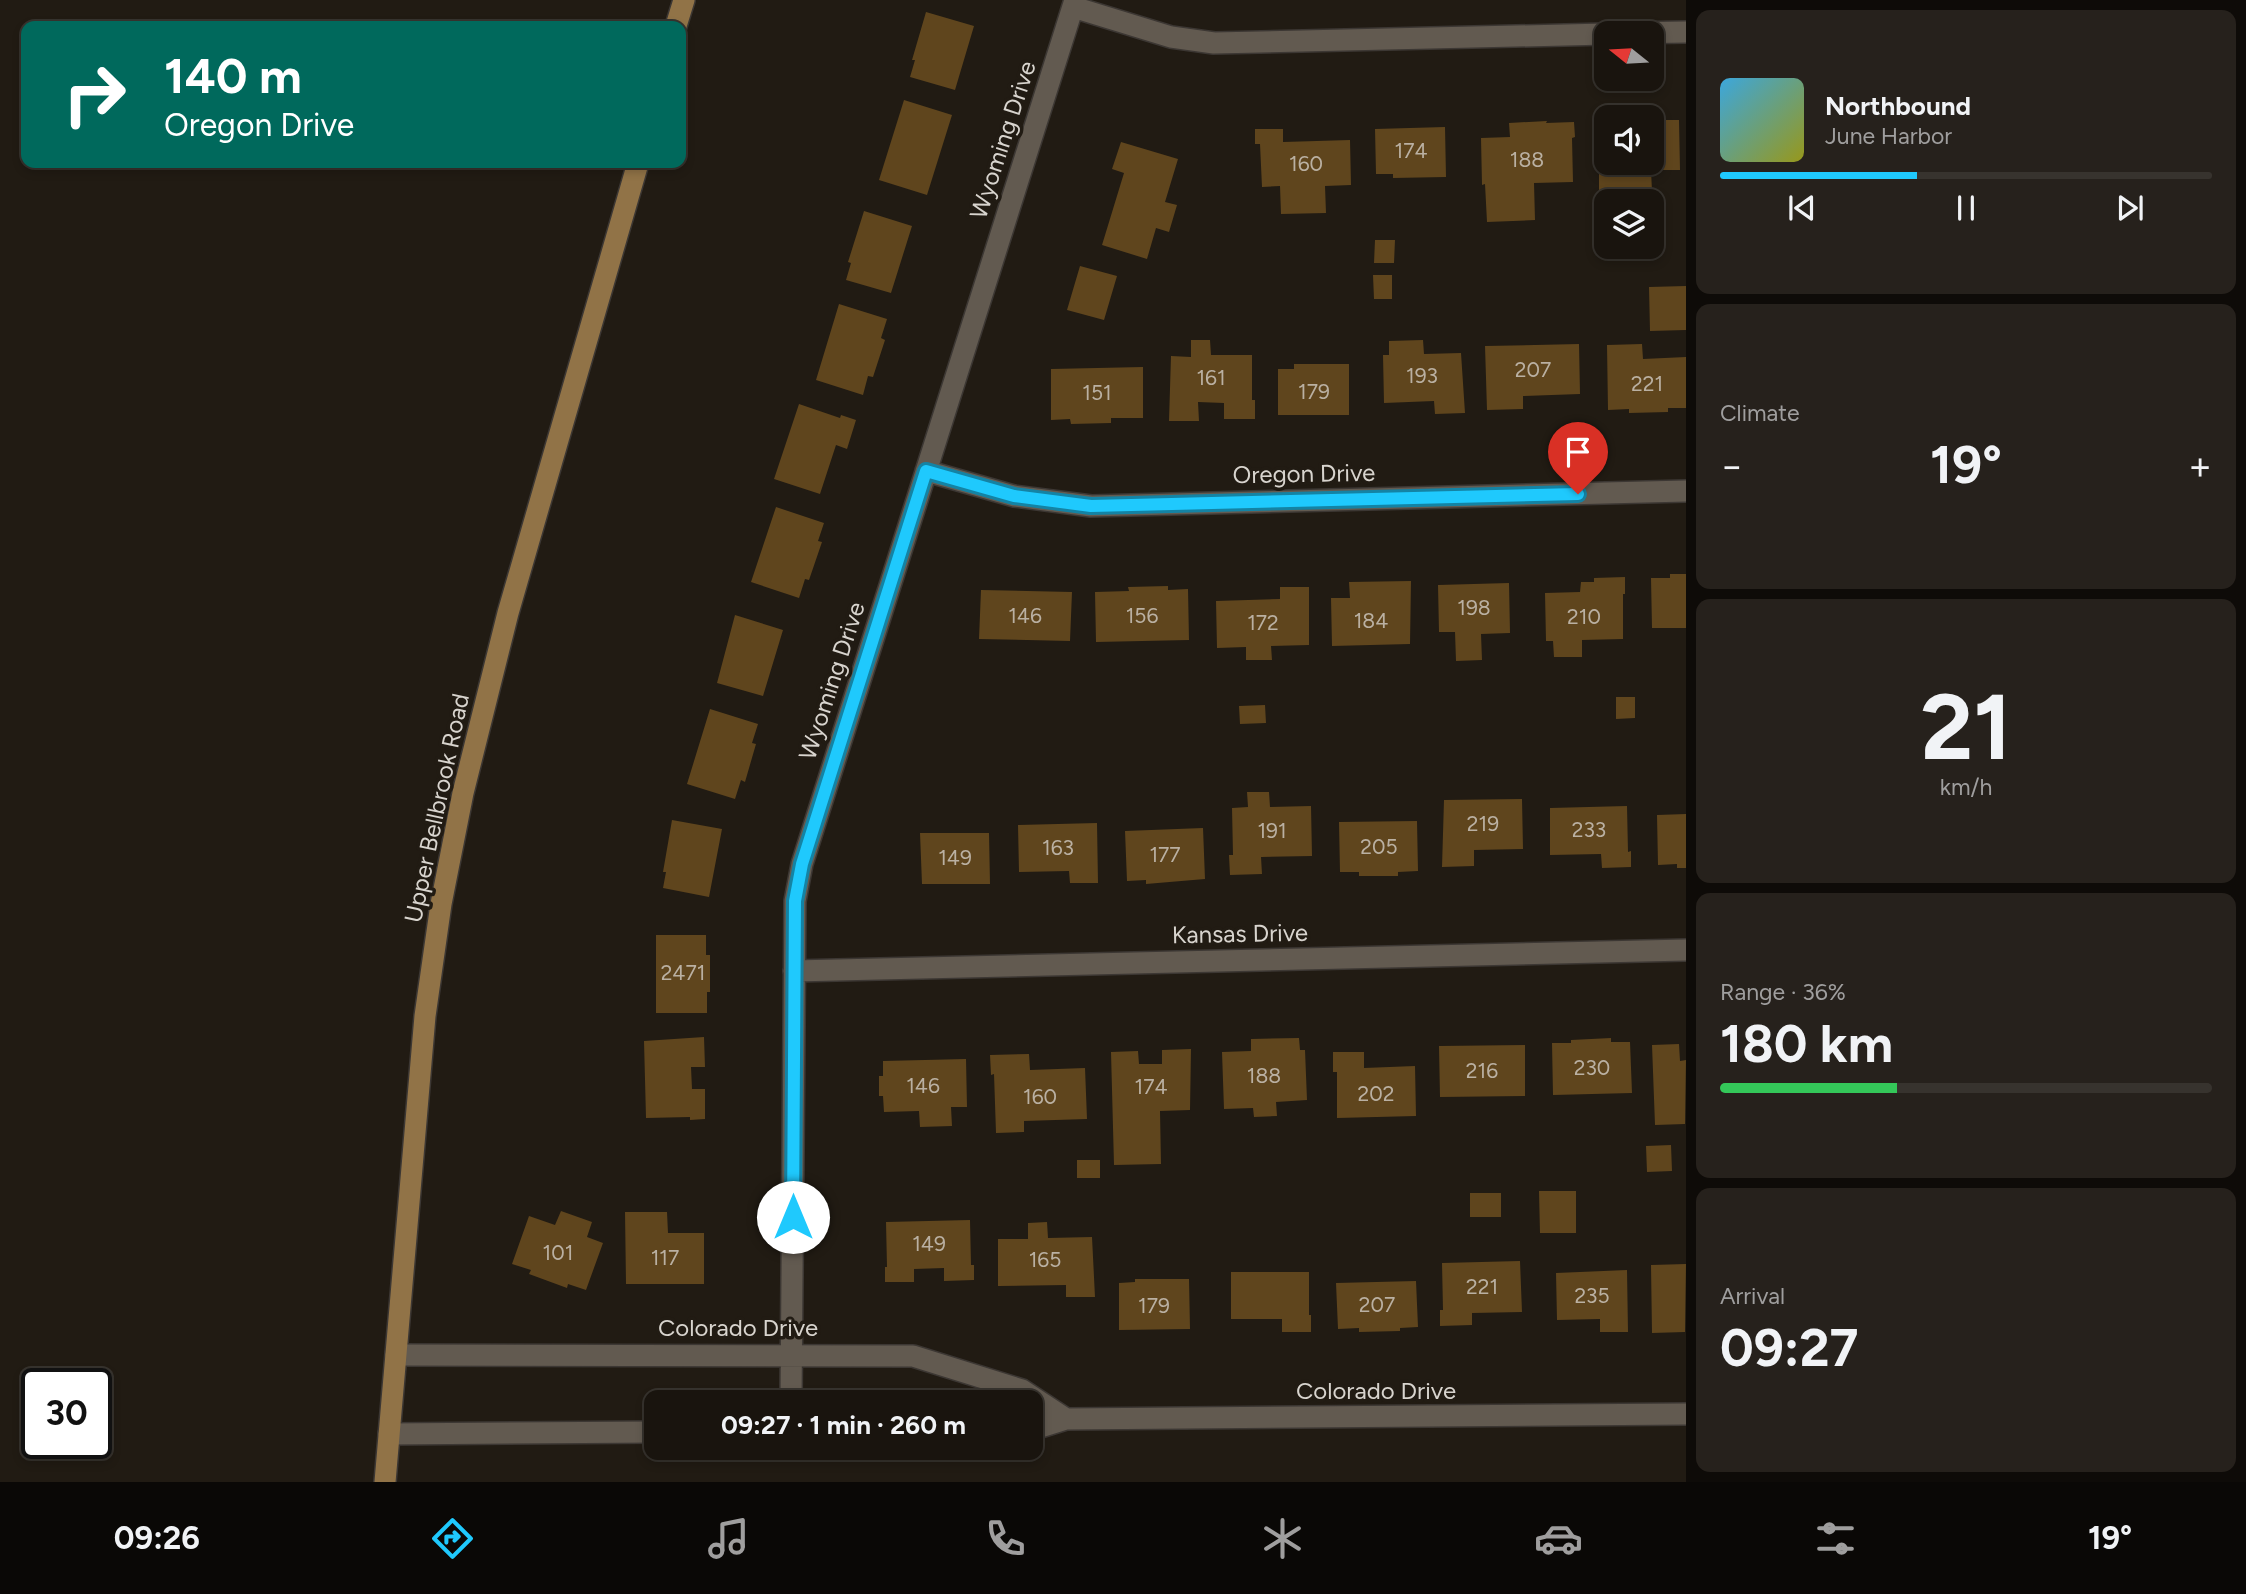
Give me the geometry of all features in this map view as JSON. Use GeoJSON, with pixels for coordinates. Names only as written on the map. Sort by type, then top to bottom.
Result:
{"type":"FeatureCollection","features":[{"type":"Feature","properties":{"kind":"main road"},"geometry":{"type":"LineString","coordinates":[[678,21],[684,0]]}},
{"type":"Feature","properties":{"kind":"main road","name":"Upper Bellbrook Road"},"geometry":{"type":"LineString","coordinates":[[385,1482],[425,1016],[441,904],[460,805],[508,613],[637,168]]}},
{"type":"Feature","properties":{"kind":"street"},"geometry":{"type":"LineString","coordinates":[[1074,3],[1171,37],[1214,43],[1594,34]]}},
{"type":"Feature","properties":{"kind":"street","name":"Wyoming Drive"},"geometry":{"type":"LineString","coordinates":[[791,1390],[795,901],[802,864],[1074,3]]}},
{"type":"Feature","properties":{"kind":"street"},"geometry":{"type":"LineString","coordinates":[[1664,32],[1686,32]]}},
{"type":"Feature","properties":{"kind":"street","name":"Oregon Drive"},"geometry":{"type":"LineString","coordinates":[[926,471],[1014,496],[1091,506],[1686,491]]}},
{"type":"Feature","properties":{"kind":"street","name":"Kansas Drive"},"geometry":{"type":"LineString","coordinates":[[794,971],[1686,950]]}},
{"type":"Feature","properties":{"kind":"street","name":"Colorado Drive"},"geometry":{"type":"LineString","coordinates":[[396,1355],[913,1356],[1022,1390],[1066,1419]]}},
{"type":"Feature","properties":{"kind":"street","name":"Colorado Drive"},"geometry":{"type":"LineString","coordinates":[[1043,1426],[1066,1419],[1686,1414]]}},
{"type":"Feature","properties":{"kind":"street"},"geometry":{"type":"LineString","coordinates":[[389,1434],[644,1432]]}},
{"type":"Feature","properties":{"kind":"building"},"geometry":{"type":"Polygon","coordinates":[[[926,12],[974,26],[955,90],[910,77],[915,60],[912,60],[926,12]]]}},
{"type":"Feature","properties":{"kind":"building"},"geometry":{"type":"Polygon","coordinates":[[[904,100],[952,115],[927,195],[879,180],[904,100]]]}},
{"type":"Feature","properties":{"kind":"building"},"geometry":{"type":"Polygon","coordinates":[[[1664,120],[1679,120],[1680,170],[1664,170],[1664,120]]]}},
{"type":"Feature","properties":{"kind":"building"},"geometry":{"type":"Polygon","coordinates":[[[1547,121],[1546,123],[1574,122],[1573,182],[1534,183],[1535,220],[1487,222],[1485,184],[1482,185],[1481,138],[1510,137],[1509,123],[1547,121]]]}},
{"type":"Feature","properties":{"kind":"building"},"geometry":{"type":"Polygon","coordinates":[[[1445,127],[1446,177],[1393,178],[1393,174],[1376,174],[1375,129],[1445,127]]]}},
{"type":"Feature","properties":{"kind":"building"},"geometry":{"type":"Polygon","coordinates":[[[1255,129],[1283,129],[1283,142],[1350,140],[1351,185],[1325,186],[1326,213],[1281,214],[1280,186],[1262,187],[1260,144],[1255,144],[1255,129]]]}},
{"type":"Feature","properties":{"kind":"building"},"geometry":{"type":"Polygon","coordinates":[[[1121,142],[1178,159],[1165,202],[1177,205],[1169,232],[1156,228],[1147,259],[1102,245],[1124,173],[1112,169],[1121,142]]]}},
{"type":"Feature","properties":{"kind":"building"},"geometry":{"type":"Polygon","coordinates":[[[1599,175],[1651,175],[1652,189],[1599,189],[1599,175]]]}},
{"type":"Feature","properties":{"kind":"building"},"geometry":{"type":"Polygon","coordinates":[[[864,211],[912,226],[891,293],[846,280],[851,263],[848,262],[864,211]]]}},
{"type":"Feature","properties":{"kind":"building"},"geometry":{"type":"Polygon","coordinates":[[[1375,240],[1395,240],[1394,263],[1374,263],[1375,240]]]}},
{"type":"Feature","properties":{"kind":"building"},"geometry":{"type":"Polygon","coordinates":[[[1080,266],[1117,276],[1104,320],[1067,310],[1080,266]]]}},
{"type":"Feature","properties":{"kind":"building"},"geometry":{"type":"Polygon","coordinates":[[[1373,275],[1392,275],[1392,299],[1374,299],[1373,275]]]}},
{"type":"Feature","properties":{"kind":"building"},"geometry":{"type":"Polygon","coordinates":[[[1686,286],[1686,330],[1650,331],[1649,287],[1686,286]]]}},
{"type":"Feature","properties":{"kind":"building"},"geometry":{"type":"Polygon","coordinates":[[[839,304],[887,319],[881,338],[885,340],[873,377],[868,376],[863,395],[816,380],[839,304]]]}},
{"type":"Feature","properties":{"kind":"building"},"geometry":{"type":"Polygon","coordinates":[[[1191,340],[1210,340],[1211,355],[1252,355],[1252,400],[1255,400],[1255,419],[1224,419],[1224,403],[1198,402],[1199,421],[1169,421],[1171,356],[1191,357],[1191,340]]]}},
{"type":"Feature","properties":{"kind":"building"},"geometry":{"type":"Polygon","coordinates":[[[1423,340],[1424,354],[1461,353],[1465,413],[1435,414],[1434,401],[1384,403],[1383,355],[1389,355],[1389,341],[1423,340]]]}},
{"type":"Feature","properties":{"kind":"building"},"geometry":{"type":"Polygon","coordinates":[[[1579,344],[1580,394],[1523,396],[1523,409],[1487,410],[1485,346],[1579,344]]]}},
{"type":"Feature","properties":{"kind":"building"},"geometry":{"type":"Polygon","coordinates":[[[1642,344],[1643,359],[1686,357],[1686,408],[1668,408],[1668,412],[1629,413],[1629,409],[1608,410],[1607,345],[1642,344]]]}},
{"type":"Feature","properties":{"kind":"building"},"geometry":{"type":"Polygon","coordinates":[[[1294,364],[1349,364],[1349,415],[1278,415],[1278,369],[1294,369],[1294,364]]]}},
{"type":"Feature","properties":{"kind":"building"},"geometry":{"type":"Polygon","coordinates":[[[1143,367],[1143,418],[1111,418],[1111,423],[1071,424],[1070,419],[1051,420],[1051,369],[1143,367]]]}},
{"type":"Feature","properties":{"kind":"building"},"geometry":{"type":"Polygon","coordinates":[[[799,404],[840,418],[841,415],[856,420],[847,449],[836,445],[820,494],[774,479],[799,404]]]}},
{"type":"Feature","properties":{"kind":"building"},"geometry":{"type":"Polygon","coordinates":[[[776,507],[824,523],[818,541],[822,542],[809,580],[805,579],[799,598],[751,582],[776,507]]]}},
{"type":"Feature","properties":{"kind":"building"},"geometry":{"type":"Polygon","coordinates":[[[1670,574],[1686,574],[1686,628],[1652,628],[1651,578],[1670,578],[1670,574]]]}},
{"type":"Feature","properties":{"kind":"building"},"geometry":{"type":"Polygon","coordinates":[[[1625,577],[1623,639],[1582,640],[1582,657],[1554,657],[1553,641],[1546,641],[1545,593],[1580,592],[1581,582],[1594,582],[1594,578],[1625,577]]]}},
{"type":"Feature","properties":{"kind":"building"},"geometry":{"type":"Polygon","coordinates":[[[1411,581],[1410,644],[1332,646],[1331,598],[1350,598],[1349,582],[1411,581]]]}},
{"type":"Feature","properties":{"kind":"building"},"geometry":{"type":"Polygon","coordinates":[[[1509,583],[1510,633],[1481,634],[1482,660],[1456,661],[1455,632],[1439,632],[1438,585],[1509,583]]]}},
{"type":"Feature","properties":{"kind":"building"},"geometry":{"type":"Polygon","coordinates":[[[1168,586],[1168,590],[1188,589],[1189,640],[1096,642],[1095,592],[1129,591],[1128,587],[1168,586]]]}},
{"type":"Feature","properties":{"kind":"building"},"geometry":{"type":"Polygon","coordinates":[[[1280,587],[1309,587],[1309,645],[1271,646],[1272,660],[1246,660],[1246,647],[1217,648],[1216,601],[1280,599],[1280,587]]]}},
{"type":"Feature","properties":{"kind":"building"},"geometry":{"type":"Polygon","coordinates":[[[981,590],[1072,592],[1070,641],[979,639],[981,590]]]}},
{"type":"Feature","properties":{"kind":"building"},"geometry":{"type":"Polygon","coordinates":[[[735,615],[783,630],[763,696],[717,683],[735,615]]]}},
{"type":"Feature","properties":{"kind":"building"},"geometry":{"type":"Polygon","coordinates":[[[1616,697],[1635,697],[1635,718],[1616,719],[1616,697]]]}},
{"type":"Feature","properties":{"kind":"building"},"geometry":{"type":"Polygon","coordinates":[[[1265,705],[1266,723],[1240,724],[1239,706],[1265,705]]]}},
{"type":"Feature","properties":{"kind":"building"},"geometry":{"type":"Polygon","coordinates":[[[710,709],[758,724],[752,743],[756,744],[745,782],[741,780],[735,799],[687,784],[710,709]]]}},
{"type":"Feature","properties":{"kind":"building"},"geometry":{"type":"Polygon","coordinates":[[[1247,792],[1269,792],[1270,807],[1311,806],[1312,856],[1261,857],[1262,874],[1230,875],[1229,855],[1233,855],[1232,808],[1248,807],[1247,792]]]}},
{"type":"Feature","properties":{"kind":"building"},"geometry":{"type":"Polygon","coordinates":[[[1522,799],[1523,849],[1474,850],[1474,866],[1442,867],[1444,800],[1522,799]]]}},
{"type":"Feature","properties":{"kind":"building"},"geometry":{"type":"Polygon","coordinates":[[[1627,806],[1631,867],[1602,868],[1601,854],[1550,855],[1550,808],[1627,806]]]}},
{"type":"Feature","properties":{"kind":"building"},"geometry":{"type":"Polygon","coordinates":[[[1686,814],[1686,868],[1677,868],[1677,864],[1658,865],[1657,815],[1686,814]]]}},
{"type":"Feature","properties":{"kind":"building"},"geometry":{"type":"Polygon","coordinates":[[[672,820],[722,829],[709,897],[663,888],[672,820]]]}},
{"type":"Feature","properties":{"kind":"building"},"geometry":{"type":"Polygon","coordinates":[[[1417,821],[1418,871],[1398,872],[1398,876],[1359,876],[1359,872],[1340,872],[1339,822],[1417,821]]]}},
{"type":"Feature","properties":{"kind":"building"},"geometry":{"type":"Polygon","coordinates":[[[1097,823],[1098,883],[1070,883],[1069,871],[1019,872],[1018,825],[1097,823]]]}},
{"type":"Feature","properties":{"kind":"building"},"geometry":{"type":"Polygon","coordinates":[[[1203,828],[1205,879],[1146,884],[1146,880],[1127,881],[1125,831],[1203,828]]]}},
{"type":"Feature","properties":{"kind":"building"},"geometry":{"type":"Polygon","coordinates":[[[920,833],[989,833],[990,884],[922,884],[920,833]]]}},
{"type":"Feature","properties":{"kind":"building"},"geometry":{"type":"Polygon","coordinates":[[[656,935],[706,935],[706,955],[710,955],[707,1013],[656,1013],[656,935]]]}},
{"type":"Feature","properties":{"kind":"building"},"geometry":{"type":"Polygon","coordinates":[[[704,1037],[705,1067],[691,1067],[692,1089],[705,1089],[705,1119],[646,1118],[644,1041],[704,1037]]]}},
{"type":"Feature","properties":{"kind":"building"},"geometry":{"type":"Polygon","coordinates":[[[1299,1038],[1300,1050],[1305,1050],[1307,1100],[1276,1102],[1277,1116],[1254,1117],[1253,1108],[1224,1109],[1222,1052],[1251,1051],[1251,1039],[1299,1038]]]}},
{"type":"Feature","properties":{"kind":"building"},"geometry":{"type":"Polygon","coordinates":[[[1611,1038],[1611,1042],[1630,1042],[1632,1093],[1553,1095],[1552,1043],[1611,1038]]]}},
{"type":"Feature","properties":{"kind":"building"},"geometry":{"type":"Polygon","coordinates":[[[1679,1044],[1680,1061],[1686,1060],[1685,1124],[1655,1125],[1652,1045],[1679,1044]]]}},
{"type":"Feature","properties":{"kind":"building"},"geometry":{"type":"Polygon","coordinates":[[[1525,1045],[1525,1096],[1440,1097],[1439,1046],[1525,1045]]]}},
{"type":"Feature","properties":{"kind":"building"},"geometry":{"type":"Polygon","coordinates":[[[1191,1049],[1190,1110],[1160,1111],[1161,1164],[1114,1165],[1111,1052],[1138,1051],[1139,1064],[1162,1064],[1162,1050],[1191,1049]]]}},
{"type":"Feature","properties":{"kind":"building"},"geometry":{"type":"Polygon","coordinates":[[[1333,1052],[1364,1052],[1364,1068],[1415,1066],[1416,1116],[1337,1118],[1337,1072],[1333,1072],[1333,1052]]]}},
{"type":"Feature","properties":{"kind":"building"},"geometry":{"type":"Polygon","coordinates":[[[1029,1054],[1030,1070],[1085,1068],[1087,1119],[1024,1121],[1024,1132],[996,1133],[994,1074],[991,1075],[990,1055],[1029,1054]]]}},
{"type":"Feature","properties":{"kind":"building"},"geometry":{"type":"Polygon","coordinates":[[[966,1059],[967,1107],[951,1107],[952,1126],[920,1127],[919,1111],[884,1112],[883,1096],[879,1096],[879,1076],[883,1076],[883,1061],[966,1059]]]}},
{"type":"Feature","properties":{"kind":"building"},"geometry":{"type":"Polygon","coordinates":[[[1671,1145],[1672,1171],[1647,1172],[1646,1146],[1671,1145]]]}},
{"type":"Feature","properties":{"kind":"building"},"geometry":{"type":"Polygon","coordinates":[[[1077,1160],[1100,1160],[1100,1178],[1077,1178],[1077,1160]]]}},
{"type":"Feature","properties":{"kind":"building"},"geometry":{"type":"Polygon","coordinates":[[[1539,1191],[1576,1191],[1576,1233],[1540,1233],[1539,1191]]]}},
{"type":"Feature","properties":{"kind":"building"},"geometry":{"type":"Polygon","coordinates":[[[1470,1193],[1501,1193],[1501,1217],[1470,1217],[1470,1193]]]}},
{"type":"Feature","properties":{"kind":"building"},"geometry":{"type":"Polygon","coordinates":[[[561,1211],[592,1222],[587,1237],[603,1243],[586,1290],[568,1284],[567,1288],[529,1274],[531,1270],[512,1264],[529,1216],[555,1225],[561,1211]]]}},
{"type":"Feature","properties":{"kind":"building"},"geometry":{"type":"Polygon","coordinates":[[[625,1212],[667,1212],[668,1233],[704,1233],[704,1284],[626,1284],[625,1212]]]}},
{"type":"Feature","properties":{"kind":"building"},"geometry":{"type":"Polygon","coordinates":[[[970,1220],[974,1280],[944,1281],[944,1268],[914,1269],[914,1282],[885,1282],[886,1222],[970,1220]]]}},
{"type":"Feature","properties":{"kind":"building"},"geometry":{"type":"Polygon","coordinates":[[[1047,1222],[1048,1238],[1092,1237],[1095,1297],[1066,1297],[1066,1285],[998,1286],[998,1239],[1028,1239],[1028,1223],[1047,1222]]]}},
{"type":"Feature","properties":{"kind":"building"},"geometry":{"type":"Polygon","coordinates":[[[1520,1261],[1522,1312],[1472,1313],[1472,1325],[1440,1326],[1440,1310],[1443,1310],[1442,1263],[1520,1261]]]}},
{"type":"Feature","properties":{"kind":"building"},"geometry":{"type":"Polygon","coordinates":[[[1686,1264],[1685,1332],[1652,1333],[1651,1265],[1686,1264]]]}},
{"type":"Feature","properties":{"kind":"building"},"geometry":{"type":"Polygon","coordinates":[[[1627,1270],[1628,1332],[1600,1332],[1600,1319],[1557,1320],[1556,1273],[1627,1270]]]}},
{"type":"Feature","properties":{"kind":"building"},"geometry":{"type":"Polygon","coordinates":[[[1231,1272],[1309,1272],[1311,1332],[1282,1332],[1282,1319],[1231,1319],[1231,1272]]]}},
{"type":"Feature","properties":{"kind":"building"},"geometry":{"type":"Polygon","coordinates":[[[1135,1279],[1189,1279],[1190,1329],[1119,1330],[1119,1283],[1135,1282],[1135,1279]]]}},
{"type":"Feature","properties":{"kind":"building"},"geometry":{"type":"Polygon","coordinates":[[[1416,1281],[1418,1327],[1400,1328],[1400,1331],[1359,1332],[1359,1328],[1338,1329],[1336,1283],[1416,1281]]]}},
{"type":"Feature","properties":{"kind":"route"},"geometry":{"type":"LineString","coordinates":[[793,1217],[795,901],[802,864],[926,471],[1014,496],[1091,506],[1578,494]]}}]}
